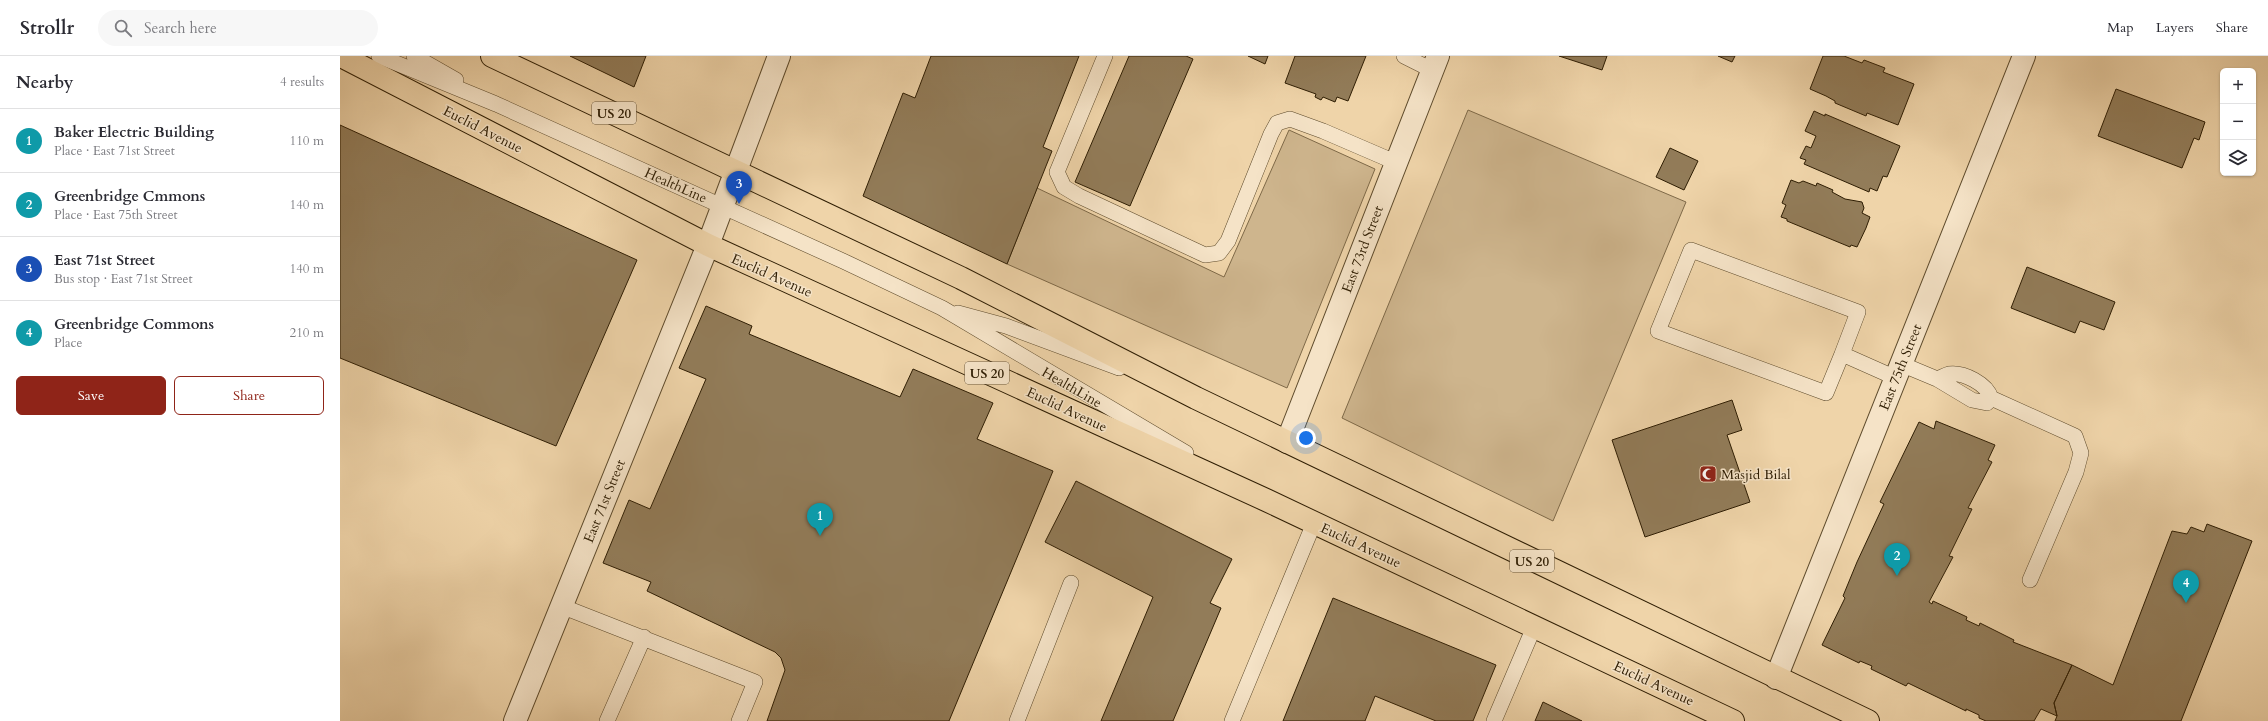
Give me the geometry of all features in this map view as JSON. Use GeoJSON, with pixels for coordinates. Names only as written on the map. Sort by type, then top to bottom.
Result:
{"type":"FeatureCollection","features":[{"type":"Feature","properties":{"kind":"main road","name":"Euclid Avenue"},"geometry":{"type":"LineString","coordinates":[[340,56],[708,246],[1266,500],[1733,721]]}},
{"type":"Feature","properties":{"kind":"main road","name":"US 20"},"geometry":{"type":"LineString","coordinates":[[492,56],[736,170],[961,278],[1196,398],[1868,721]]}},
{"type":"Feature","properties":{"kind":"street","name":"East 71st Street"},"geometry":{"type":"LineString","coordinates":[[515,721],[708,246],[779,56]]}},
{"type":"Feature","properties":{"kind":"street","name":"East 75th Street"},"geometry":{"type":"LineString","coordinates":[[1776,678],[2024,56]]}},
{"type":"Feature","properties":{"kind":"street","name":"East 73rd Street"},"geometry":{"type":"LineString","coordinates":[[1287,442],[1395,162],[1435,63]]}},
{"type":"Feature","properties":{"kind":"lane","name":"HealthLine"},"geometry":{"type":"LineString","coordinates":[[379,56],[496,104],[723,206],[942,308],[1042,369],[1266,500]]}},
{"type":"Feature","properties":{"kind":"lane","name":"HealthLine"},"geometry":{"type":"LineString","coordinates":[[414,56],[496,104]]}},
{"type":"Feature","properties":{"kind":"lane"},"geometry":{"type":"LineString","coordinates":[[1105,56],[1057,172],[1064,186],[1111,212],[1205,255],[1219,253],[1228,241],[1271,134],[1278,122],[1290,119],[1323,131],[1395,162]]}},
{"type":"Feature","properties":{"kind":"lane"},"geometry":{"type":"LineString","coordinates":[[1404,56],[1435,63]]}},
{"type":"Feature","properties":{"kind":"lane"},"geometry":{"type":"LineString","coordinates":[[1691,250],[1858,312],[1842,354],[1826,393],[1658,331],[1691,250]]}},
{"type":"Feature","properties":{"kind":"lane","name":"HealthLine"},"geometry":{"type":"LineString","coordinates":[[942,308],[1006,326],[1196,398]]}},
{"type":"Feature","properties":{"kind":"lane"},"geometry":{"type":"LineString","coordinates":[[1842,354],[1898,371],[1937,379],[1972,400],[1987,403],[1991,398],[2075,436],[2081,452],[2076,472],[2030,580]]}},
{"type":"Feature","properties":{"kind":"lane"},"geometry":{"type":"LineString","coordinates":[[1232,721],[1314,523]]}},
{"type":"Feature","properties":{"kind":"lane"},"geometry":{"type":"LineString","coordinates":[[1017,721],[1071,583]]}},
{"type":"Feature","properties":{"kind":"lane"},"geometry":{"type":"LineString","coordinates":[[562,606],[644,637],[755,682],[739,721]]}},
{"type":"Feature","properties":{"kind":"lane"},"geometry":{"type":"LineString","coordinates":[[1494,721],[1534,627]]}},
{"type":"Feature","properties":{"kind":"lane"},"geometry":{"type":"LineString","coordinates":[[608,721],[644,637]]}},
{"type":"Feature","properties":{"kind":"shaded area"},"geometry":{"type":"Polygon","coordinates":[[[1468,110],[1686,202],[1553,521],[1342,418],[1468,110]]]}},
{"type":"Feature","properties":{"kind":"shaded area"},"geometry":{"type":"Polygon","coordinates":[[[1289,130],[1375,169],[1287,388],[1007,264],[1037,188],[1224,277],[1289,130]]]}},
{"type":"Feature","properties":{"kind":"building"},"geometry":{"type":"Polygon","coordinates":[[[570,56],[646,56],[634,87],[570,56]]]}},
{"type":"Feature","properties":{"kind":"building"},"geometry":{"type":"Polygon","coordinates":[[[931,56],[1079,56],[1043,147],[1052,151],[1007,264],[863,196],[903,93],[915,98],[931,56]]]}},
{"type":"Feature","properties":{"kind":"building"},"geometry":{"type":"Polygon","coordinates":[[[1129,56],[1186,56],[1193,59],[1130,206],[1075,182],[1129,56]]]}},
{"type":"Feature","properties":{"kind":"building"},"geometry":{"type":"Polygon","coordinates":[[[1248,56],[1268,56],[1265,64],[1248,56]]]}},
{"type":"Feature","properties":{"kind":"building"},"geometry":{"type":"Polygon","coordinates":[[[1295,56],[1366,56],[1348,101],[1337,97],[1335,102],[1323,97],[1321,100],[1315,97],[1316,94],[1285,83],[1295,56]]]}},
{"type":"Feature","properties":{"kind":"building"},"geometry":{"type":"Polygon","coordinates":[[[1559,56],[1607,56],[1602,70],[1559,56]]]}},
{"type":"Feature","properties":{"kind":"building"},"geometry":{"type":"Polygon","coordinates":[[[1718,56],[1735,56],[1732,62],[1718,56]]]}},
{"type":"Feature","properties":{"kind":"building"},"geometry":{"type":"Polygon","coordinates":[[[1823,56],[1844,56],[1862,63],[1864,60],[1885,68],[1883,72],[1914,84],[1898,125],[1867,113],[1866,116],[1835,103],[1835,101],[1810,89],[1823,56]]]}},
{"type":"Feature","properties":{"kind":"building"},"geometry":{"type":"Polygon","coordinates":[[[2116,89],[2205,122],[2199,140],[2194,138],[2182,168],[2098,136],[2116,89]]]}},
{"type":"Feature","properties":{"kind":"building"},"geometry":{"type":"Polygon","coordinates":[[[1814,111],[1825,116],[1825,114],[1900,146],[1887,177],[1883,176],[1877,191],[1870,188],[1869,192],[1804,164],[1806,160],[1800,158],[1806,146],[1811,148],[1816,136],[1805,131],[1814,111]]]}},
{"type":"Feature","properties":{"kind":"building"},"geometry":{"type":"Polygon","coordinates":[[[340,125],[637,260],[556,446],[340,358],[340,125]]]}},
{"type":"Feature","properties":{"kind":"building"},"geometry":{"type":"Polygon","coordinates":[[[1670,148],[1698,161],[1684,190],[1656,177],[1670,148]]]}},
{"type":"Feature","properties":{"kind":"building"},"geometry":{"type":"Polygon","coordinates":[[[1791,180],[1799,183],[1803,181],[1816,186],[1817,183],[1833,190],[1832,192],[1845,199],[1862,202],[1864,208],[1862,213],[1870,217],[1857,247],[1851,245],[1850,247],[1787,221],[1787,219],[1781,217],[1786,205],[1782,203],[1791,180]]]}},
{"type":"Feature","properties":{"kind":"building"},"geometry":{"type":"Polygon","coordinates":[[[2027,267],[2115,302],[2104,330],[2080,321],[2075,333],[2011,308],[2027,267]]]}},
{"type":"Feature","properties":{"kind":"building"},"geometry":{"type":"Polygon","coordinates":[[[706,306],[752,326],[749,334],[900,397],[913,369],[993,403],[977,439],[1053,471],[949,721],[767,721],[785,670],[781,658],[775,652],[647,591],[651,582],[603,563],[629,500],[650,509],[706,379],[679,368],[706,306]]]}},
{"type":"Feature","properties":{"kind":"building"},"geometry":{"type":"Polygon","coordinates":[[[1732,400],[1742,430],[1727,435],[1750,502],[1645,537],[1612,440],[1732,400]]]}},
{"type":"Feature","properties":{"kind":"building"},"geometry":{"type":"Polygon","coordinates":[[[1936,421],[1995,445],[1988,460],[1992,462],[1968,508],[1972,509],[1949,556],[1953,557],[1929,602],[1932,604],[1933,601],[1967,617],[1966,620],[1979,626],[1980,623],[2014,640],[2013,642],[2072,665],[2054,703],[2057,716],[2041,709],[2034,721],[1986,721],[1979,718],[1979,715],[1966,709],[1966,711],[1908,683],[1906,686],[1871,669],[1872,666],[1860,661],[1859,663],[1822,645],[1845,598],[1843,596],[1857,562],[1884,504],[1880,502],[1919,422],[1934,429],[1936,421]]]}},
{"type":"Feature","properties":{"kind":"building"},"geometry":{"type":"Polygon","coordinates":[[[1076,481],[1232,559],[1210,603],[1221,608],[1173,721],[1101,721],[1153,597],[1045,542],[1076,481]]]}},
{"type":"Feature","properties":{"kind":"building"},"geometry":{"type":"Polygon","coordinates":[[[2207,524],[2252,541],[2181,721],[2055,721],[2057,716],[2054,703],[2072,665],[2113,685],[2172,531],[2187,534],[2191,527],[2204,532],[2207,524]]]}},
{"type":"Feature","properties":{"kind":"building"},"geometry":{"type":"Polygon","coordinates":[[[1333,598],[1496,665],[1473,721],[1436,721],[1375,696],[1365,721],[1283,721],[1333,598]]]}},
{"type":"Feature","properties":{"kind":"building"},"geometry":{"type":"Polygon","coordinates":[[[1543,702],[1582,721],[1535,721],[1543,702]]]}},
{"type":"Feature","properties":{"kind":"place","name":"East 71st Street"},"geometry":{"type":"Point","coordinates":[739,204]}},
{"type":"Feature","properties":{"kind":"place","name":"Masjid Bilal"},"geometry":{"type":"Point","coordinates":[1708,474]}},
{"type":"Feature","properties":{"kind":"place","name":"Baker Electric Building"},"geometry":{"type":"Point","coordinates":[820,536]}},
{"type":"Feature","properties":{"kind":"place","name":"Greenbridge Cmmons"},"geometry":{"type":"Point","coordinates":[1897,576]}},
{"type":"Feature","properties":{"kind":"place","name":"Greenbridge Commons"},"geometry":{"type":"Point","coordinates":[2186,603]}}]}
